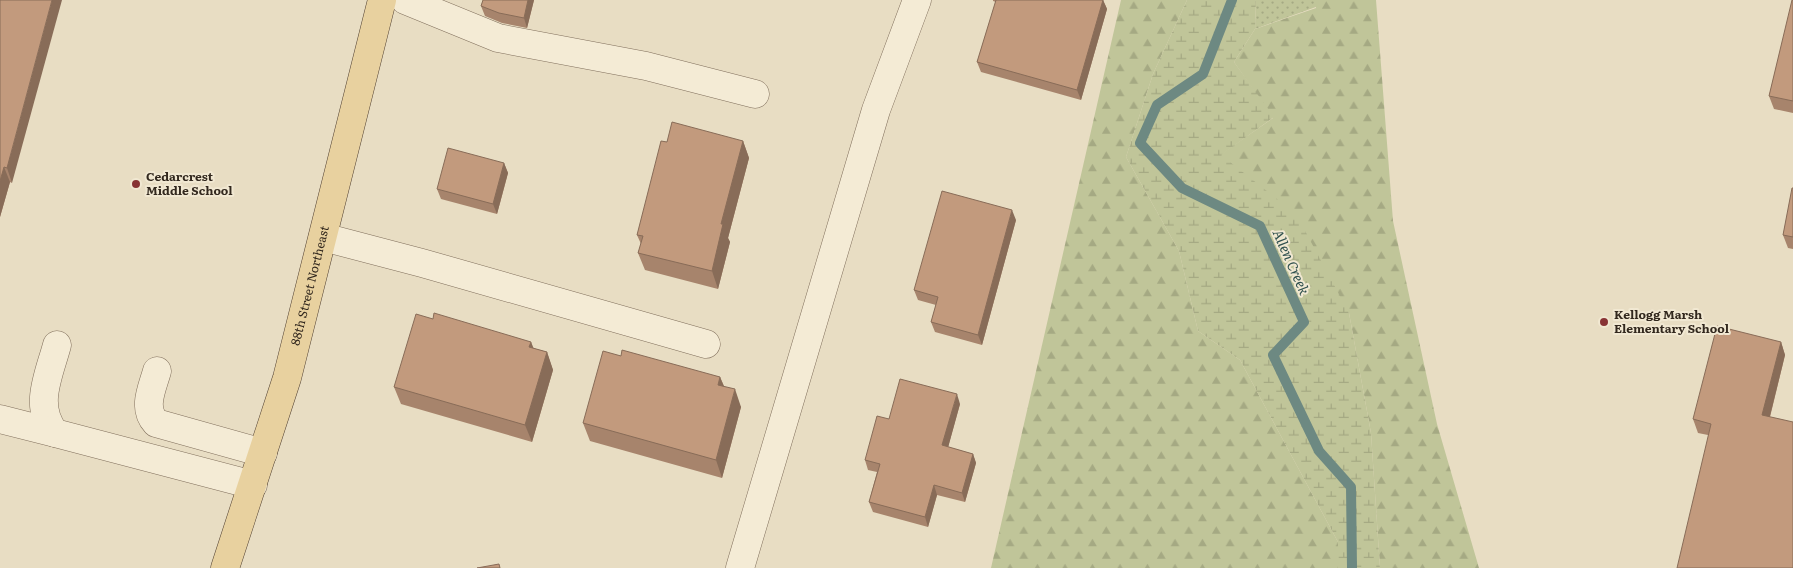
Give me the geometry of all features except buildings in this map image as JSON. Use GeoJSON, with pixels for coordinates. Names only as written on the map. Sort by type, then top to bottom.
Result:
{"type":"FeatureCollection","features":[{"type":"Feature","properties":{"kind":"main road","name":"88th Street Northeast"},"geometry":{"type":"LineString","coordinates":[[226,568],[288,378],[382,0]]}},
{"type":"Feature","properties":{"kind":"lane"},"geometry":{"type":"LineString","coordinates":[[405,0],[498,38],[646,66],[755,94]]}},
{"type":"Feature","properties":{"kind":"lane"},"geometry":{"type":"LineString","coordinates":[[740,568],[876,110],[918,0]]}},
{"type":"Feature","properties":{"kind":"lane"},"geometry":{"type":"LineString","coordinates":[[323,237],[422,263],[706,344]]}},
{"type":"Feature","properties":{"kind":"lane"},"geometry":{"type":"LineString","coordinates":[[55,433],[46,419],[43,403],[57,345]]}},
{"type":"Feature","properties":{"kind":"lane"},"geometry":{"type":"LineString","coordinates":[[157,371],[148,405],[149,415],[156,423],[263,453]]}},
{"type":"Feature","properties":{"kind":"lane"},"geometry":{"type":"LineString","coordinates":[[0,419],[253,485]]}},
{"type":"Feature","properties":{"kind":"green space"},"geometry":{"type":"Polygon","coordinates":[[[1121,0],[1187,0],[1153,74],[1126,157],[1179,251],[1198,331],[1240,360],[1338,542],[1338,568],[991,568],[1121,0]]]}},
{"type":"Feature","properties":{"kind":"green space"},"geometry":{"type":"Polygon","coordinates":[[[1187,0],[1256,0],[1255,29],[1234,62],[1274,117],[1221,155],[1296,214],[1349,313],[1371,433],[1380,568],[1338,568],[1338,542],[1240,360],[1198,331],[1179,251],[1126,157],[1153,74],[1187,0]]]}},
{"type":"Feature","properties":{"kind":"green space"},"geometry":{"type":"Polygon","coordinates":[[[1256,0],[1316,0],[1316,7],[1255,29],[1256,0]]]}},
{"type":"Feature","properties":{"kind":"green space"},"geometry":{"type":"Polygon","coordinates":[[[1316,0],[1376,0],[1393,221],[1437,424],[1479,568],[1380,568],[1371,433],[1349,313],[1220,155],[1273,118],[1234,62],[1255,29],[1316,8],[1316,0]]]}},
{"type":"Feature","properties":{"kind":"waterway","name":"Allen Creek"},"geometry":{"type":"LineString","coordinates":[[1232,0],[1203,74],[1157,105],[1140,143],[1182,188],[1260,226],[1304,322],[1273,355],[1319,451],[1351,487],[1352,568]]}},
{"type":"Feature","properties":{"kind":"place","name":"Cedarcrest Middle School"},"geometry":{"type":"Point","coordinates":[136,184]}},
{"type":"Feature","properties":{"kind":"place","name":"Kellogg Marsh Elementary School"},"geometry":{"type":"Point","coordinates":[1604,322]}}]}
